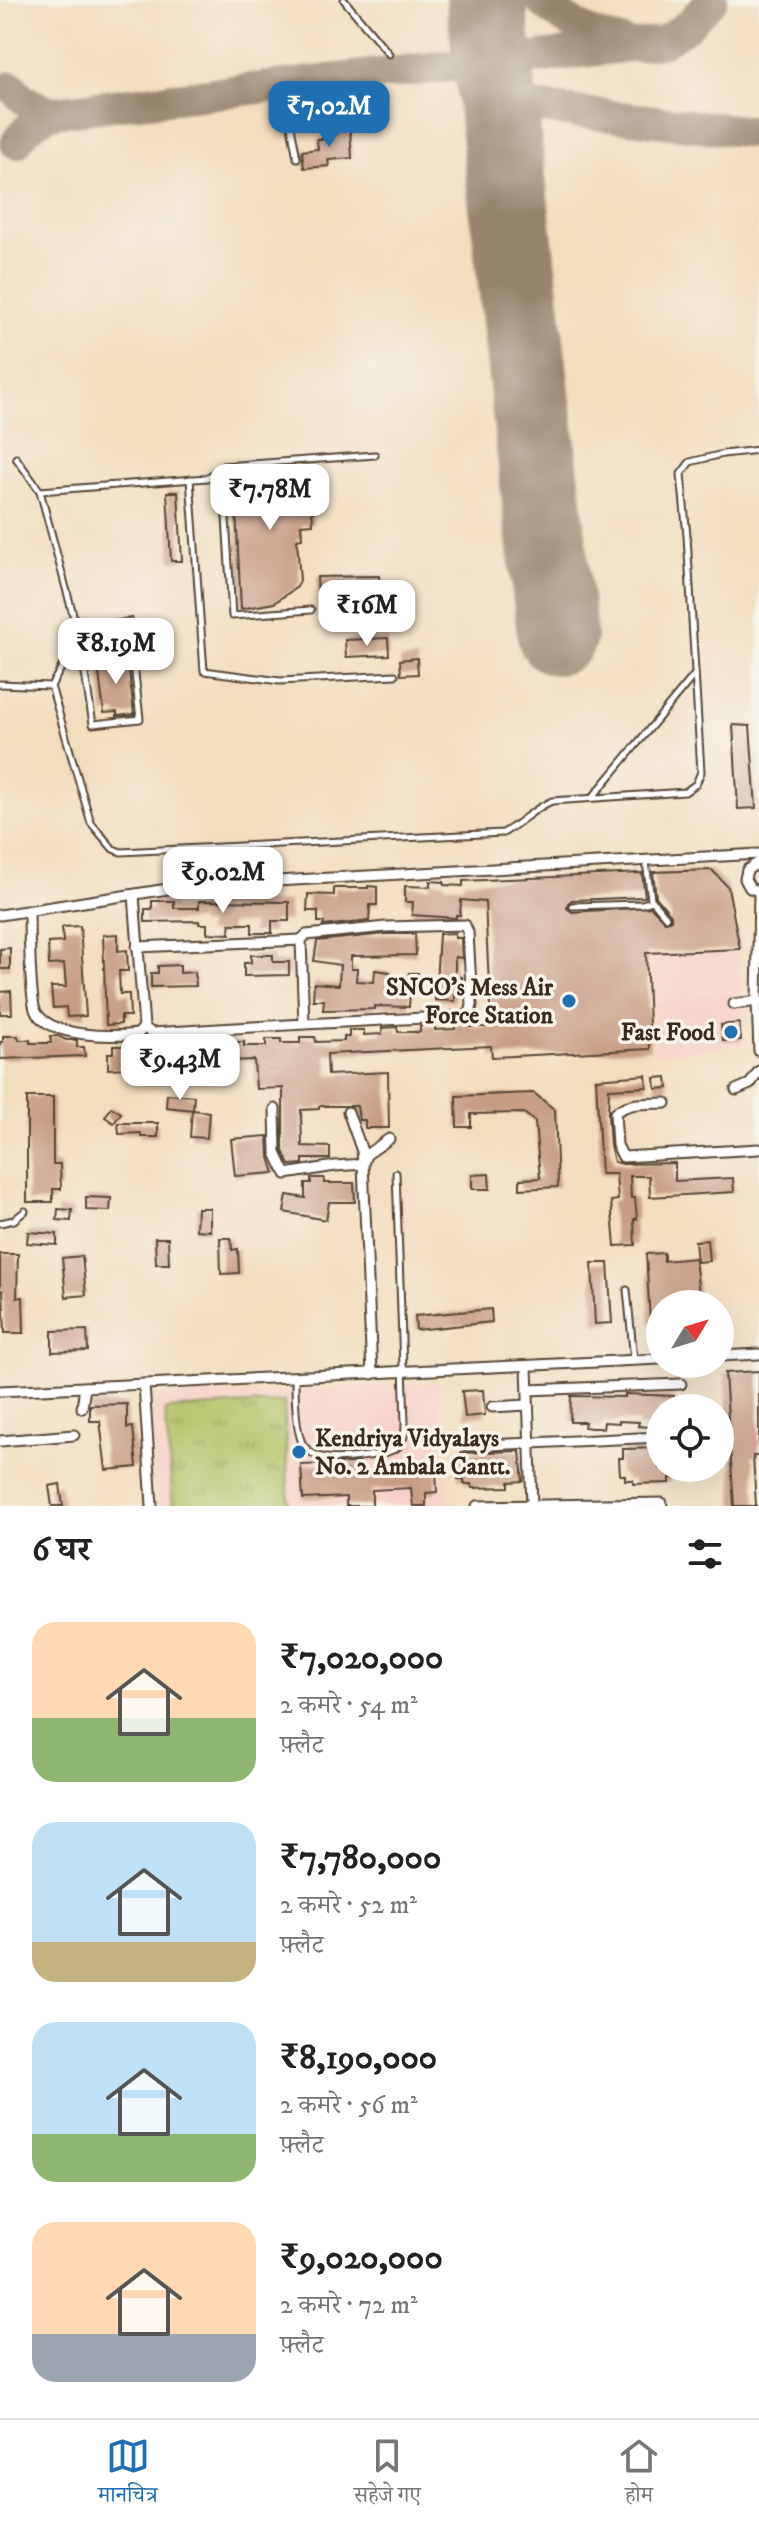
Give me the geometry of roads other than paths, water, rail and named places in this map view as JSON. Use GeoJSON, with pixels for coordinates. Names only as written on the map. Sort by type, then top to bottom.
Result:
{"type":"FeatureCollection","features":[{"type":"Feature","properties":{"kind":"street"},"geometry":{"type":"LineString","coordinates":[[0,915],[187,886],[738,856],[759,859]]}},
{"type":"Feature","properties":{"kind":"street"},"geometry":{"type":"LineString","coordinates":[[759,859],[745,874],[750,888],[759,891],[759,1051]]}},
{"type":"Feature","properties":{"kind":"street"},"geometry":{"type":"LineString","coordinates":[[134,895],[137,947],[144,1027],[151,1033],[464,1016],[470,1014],[472,1005],[465,925],[372,928],[306,935],[301,940],[137,947]]}},
{"type":"Feature","properties":{"kind":"street"},"geometry":{"type":"LineString","coordinates":[[29,912],[34,1010],[46,1023],[57,1028],[101,1035],[138,1034],[144,1027]]}},
{"type":"Feature","properties":{"kind":"street"},"geometry":{"type":"LineString","coordinates":[[301,940],[304,1024]]}},
{"type":"Feature","properties":{"kind":"street"},"geometry":{"type":"LineString","coordinates":[[734,1004],[758,1001]]}},
{"type":"Feature","properties":{"kind":"street"},"geometry":{"type":"LineString","coordinates":[[736,1090],[750,1084],[759,1071]]}},
{"type":"Feature","properties":{"kind":"street"},"geometry":{"type":"LineString","coordinates":[[666,1103],[633,1105],[615,1113],[617,1145],[623,1157],[759,1149]]}},
{"type":"Feature","properties":{"kind":"street"},"geometry":{"type":"LineString","coordinates":[[275,1109],[276,1153],[286,1174],[363,1164]]}},
{"type":"Feature","properties":{"kind":"street"},"geometry":{"type":"LineString","coordinates":[[348,1112],[362,1151],[372,1374]]}},
{"type":"Feature","properties":{"kind":"street"},"geometry":{"type":"LineString","coordinates":[[363,1164],[366,1155],[389,1139]]}},
{"type":"Feature","properties":{"kind":"street"},"geometry":{"type":"LineString","coordinates":[[734,1355],[759,1354]]}},
{"type":"Feature","properties":{"kind":"street"},"geometry":{"type":"LineString","coordinates":[[0,1391],[646,1360]]}},
{"type":"Feature","properties":{"kind":"street"},"geometry":{"type":"LineString","coordinates":[[527,1367],[532,1505]]}},
{"type":"Feature","properties":{"kind":"street"},"geometry":{"type":"LineString","coordinates":[[144,1384],[152,1506]]}},
{"type":"Feature","properties":{"kind":"street"},"geometry":{"type":"LineString","coordinates":[[528,1390],[681,1384]]}},
{"type":"Feature","properties":{"kind":"street"},"geometry":{"type":"LineString","coordinates":[[82,1408],[85,1387]]}},
{"type":"Feature","properties":{"kind":"street"},"geometry":{"type":"LineString","coordinates":[[492,1407],[528,1405]]}},
{"type":"Feature","properties":{"kind":"street"},"geometry":{"type":"LineString","coordinates":[[0,1441],[74,1435]]}},
{"type":"Feature","properties":{"kind":"street"},"geometry":{"type":"LineString","coordinates":[[468,1446],[646,1438]]}},
{"type":"Feature","properties":{"kind":"street"},"geometry":{"type":"LineString","coordinates":[[477,1506],[662,1503]]}},
{"type":"Feature","properties":{"kind":"lane"},"geometry":{"type":"LineString","coordinates":[[344,0],[389,54]]}},
{"type":"Feature","properties":{"kind":"lane"},"geometry":{"type":"LineString","coordinates":[[287,105],[297,158]]}},
{"type":"Feature","properties":{"kind":"lane"},"geometry":{"type":"LineString","coordinates":[[79,637],[51,686],[91,823],[113,849],[121,852],[503,833],[552,801],[685,792],[696,784],[701,772],[681,474],[690,462],[759,450]]}},
{"type":"Feature","properties":{"kind":"lane"},"geometry":{"type":"LineString","coordinates":[[40,491],[207,478],[223,466],[375,455]]}},
{"type":"Feature","properties":{"kind":"lane"},"geometry":{"type":"LineString","coordinates":[[16,458],[40,491],[79,637],[93,724],[140,719],[132,646],[79,637]]}},
{"type":"Feature","properties":{"kind":"lane"},"geometry":{"type":"LineString","coordinates":[[223,466],[232,616],[311,610]]}},
{"type":"Feature","properties":{"kind":"lane"},"geometry":{"type":"LineString","coordinates":[[190,479],[204,671],[280,681],[395,675]]}},
{"type":"Feature","properties":{"kind":"lane"},"geometry":{"type":"LineString","coordinates":[[592,798],[696,673]]}},
{"type":"Feature","properties":{"kind":"lane"},"geometry":{"type":"LineString","coordinates":[[0,684],[51,686]]}},
{"type":"Feature","properties":{"kind":"lane"},"geometry":{"type":"LineString","coordinates":[[646,861],[653,901],[666,917]]}},
{"type":"Feature","properties":{"kind":"lane"},"geometry":{"type":"LineString","coordinates":[[572,906],[653,901]]}},
{"type":"Feature","properties":{"kind":"lane"},"geometry":{"type":"LineString","coordinates":[[295,1378],[300,1438],[312,1454],[340,1458],[393,1451],[400,1445],[405,1422],[396,1173]]}},
{"type":"Feature","properties":{"kind":"lane"},"geometry":{"type":"LineString","coordinates":[[0,1223],[14,1220],[25,1211]]}},
{"type":"Feature","properties":{"kind":"lane"},"geometry":{"type":"LineString","coordinates":[[627,1290],[634,1361]]}},
{"type":"Feature","properties":{"kind":"place","name":"SNCO's Mess Air Force Station"},"geometry":{"type":"Point","coordinates":[569,1001]}},
{"type":"Feature","properties":{"kind":"place","name":"Fast Food"},"geometry":{"type":"Point","coordinates":[731,1032]}},
{"type":"Feature","properties":{"kind":"place","name":"Kendriya Vidyalays No. 2 Ambala Cantt."},"geometry":{"type":"Point","coordinates":[299,1452]}}]}
